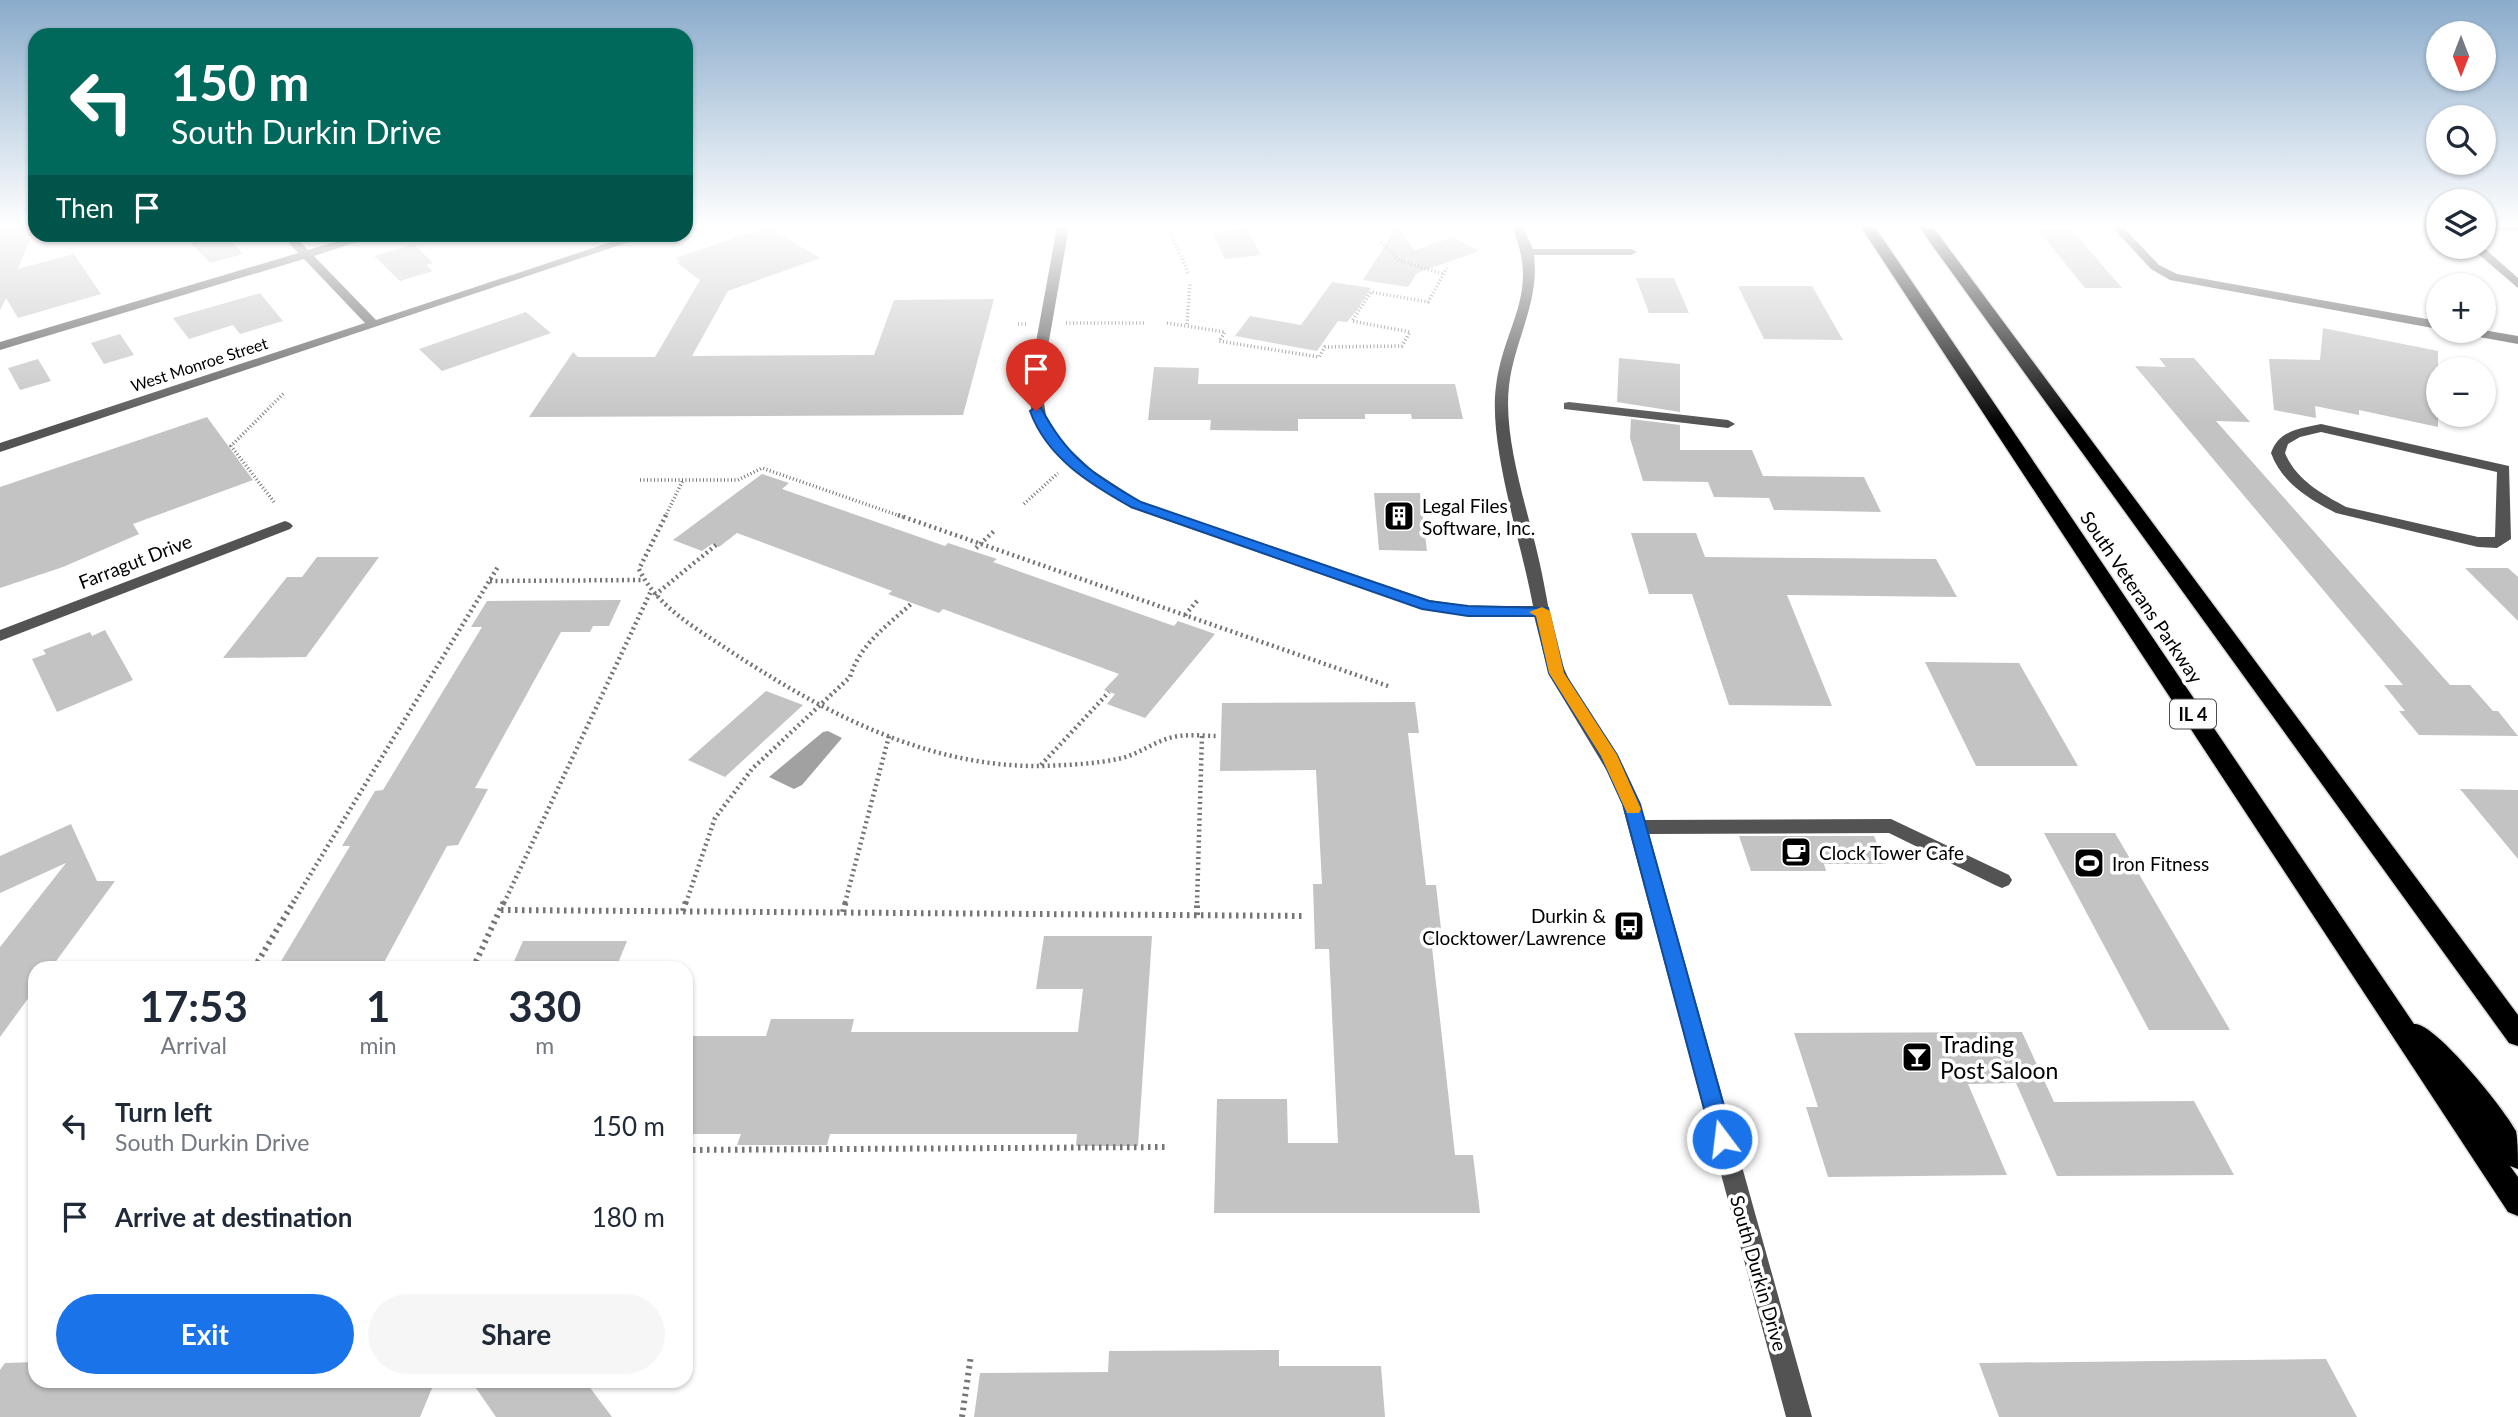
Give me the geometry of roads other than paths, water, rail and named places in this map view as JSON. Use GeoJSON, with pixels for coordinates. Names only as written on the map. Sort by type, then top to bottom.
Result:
{"type":"FeatureCollection","features":[{"type":"Feature","properties":{"kind":"highway","name":"South Veterans Parkway"},"geometry":{"type":"LineString","coordinates":[[1912,293],[2518,1202]]}},
{"type":"Feature","properties":{"kind":"highway"},"geometry":{"type":"LineString","coordinates":[[1974,293],[2518,1035]]}},
{"type":"Feature","properties":{"kind":"highway"},"geometry":{"type":"LineString","coordinates":[[2376,989],[2467,1086],[2518,1156]]}},
{"type":"Feature","properties":{"kind":"street"},"geometry":{"type":"LineString","coordinates":[[0,346],[180,293]]}},
{"type":"Feature","properties":{"kind":"street"},"geometry":{"type":"LineString","coordinates":[[343,293],[374,325]]}},
{"type":"Feature","properties":{"kind":"street","name":"West Monroe Street"},"geometry":{"type":"LineString","coordinates":[[0,448],[470,293]]}},
{"type":"Feature","properties":{"kind":"street"},"geometry":{"type":"LineString","coordinates":[[1051,293],[1033,396],[1042,426],[1067,459],[1094,481],[1136,505],[1427,605],[1468,611],[1542,611]]}},
{"type":"Feature","properties":{"kind":"street","name":"South Durkin Drive"},"geometry":{"type":"LineString","coordinates":[[1529,293],[1506,360],[1502,393],[1506,434],[1542,611],[1557,673],[1609,755],[1624,785],[1638,827],[1799,1417]]}},
{"type":"Feature","properties":{"kind":"street"},"geometry":{"type":"LineString","coordinates":[[2261,293],[2426,323]]}},
{"type":"Feature","properties":{"kind":"street"},"geometry":{"type":"LineString","coordinates":[[2496,336],[2518,340]]}},
{"type":"Feature","properties":{"kind":"street"},"geometry":{"type":"LineString","coordinates":[[1569,406],[1728,424]]}},
{"type":"Feature","properties":{"kind":"street"},"geometry":{"type":"LineString","coordinates":[[2321,428],[2511,470],[2503,539],[2497,542],[2478,542],[2341,510],[2306,492],[2282,468],[2277,449],[2282,440],[2297,431],[2321,428]]}},
{"type":"Feature","properties":{"kind":"street","name":"Farragut Drive"},"geometry":{"type":"LineString","coordinates":[[0,636],[285,526]]}},
{"type":"Feature","properties":{"kind":"street"},"geometry":{"type":"LineString","coordinates":[[1638,827],[1891,826],[2003,880]]}},
{"type":"Feature","properties":{"kind":"place","name":"Legal Files Software, Inc."},"geometry":{"type":"Point","coordinates":[1399,516]}},
{"type":"Feature","properties":{"kind":"place","name":"Clock Tower Cafe"},"geometry":{"type":"Point","coordinates":[1796,852]}},
{"type":"Feature","properties":{"kind":"place","name":"Iron Fitness"},"geometry":{"type":"Point","coordinates":[2089,863]}},
{"type":"Feature","properties":{"kind":"place","name":"Durkin & Clocktower/Lawrence"},"geometry":{"type":"Point","coordinates":[1629,926]}},
{"type":"Feature","properties":{"kind":"place","name":"Trading Post Saloon"},"geometry":{"type":"Point","coordinates":[1917,1057]}}]}
